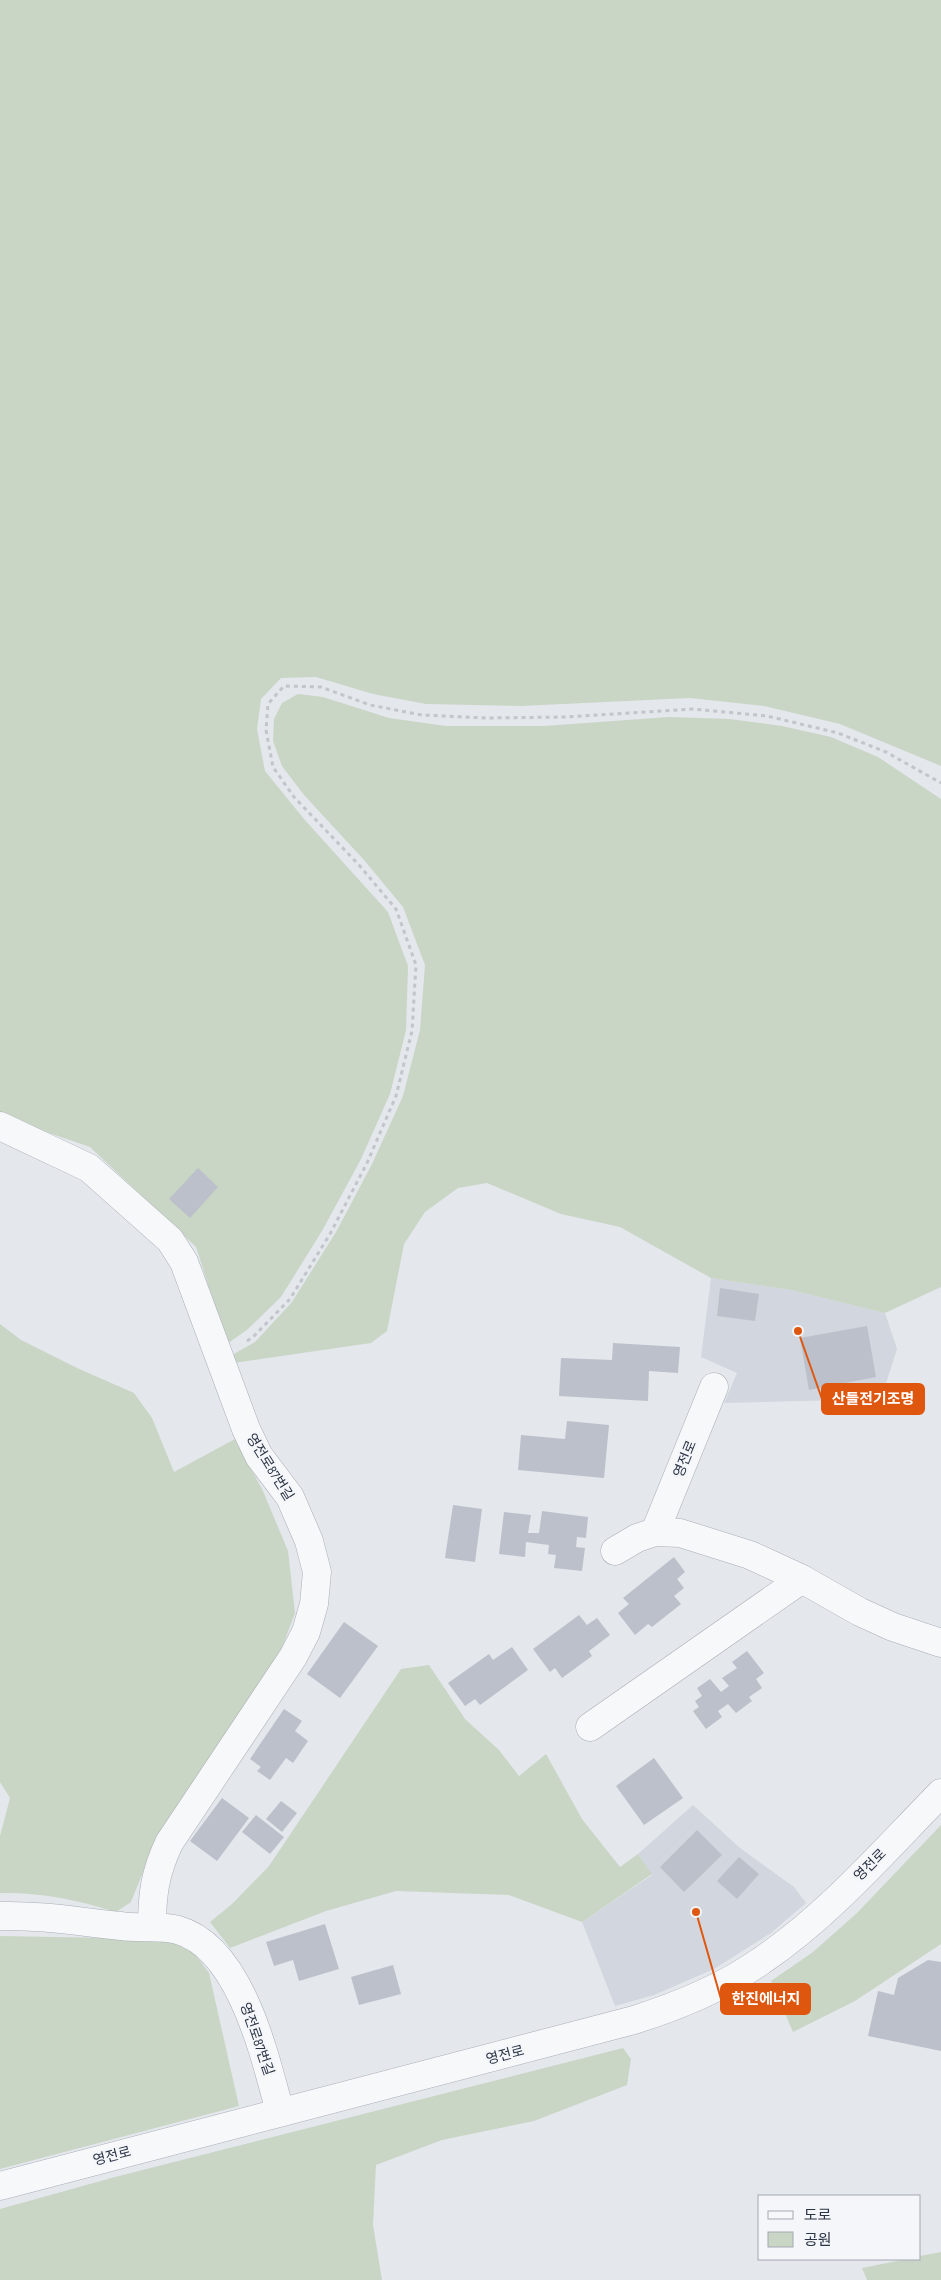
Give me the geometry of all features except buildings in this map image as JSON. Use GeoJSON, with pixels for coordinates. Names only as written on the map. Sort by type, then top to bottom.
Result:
{"type":"FeatureCollection","features":[{"type":"Feature","properties":{"kind":"street","name":"영전로87번길"},"geometry":{"type":"LineString","coordinates":[[0,1126],[89,1168],[170,1240],[184,1262],[246,1429],[259,1456],[290,1497],[309,1542],[316,1572],[314,1604],[306,1632],[293,1657],[169,1842],[158,1866],[152,1894],[152,1927]]}},
{"type":"Feature","properties":{"kind":"street","name":"영전로"},"geometry":{"type":"LineString","coordinates":[[655,1532],[714,1387]]}},
{"type":"Feature","properties":{"kind":"street"},"geometry":{"type":"LineString","coordinates":[[615,1551],[637,1538],[655,1532],[680,1533],[750,1555],[802,1579],[860,1612],[893,1627],[941,1643]]}},
{"type":"Feature","properties":{"kind":"street"},"geometry":{"type":"LineString","coordinates":[[590,1728],[802,1579]]}},
{"type":"Feature","properties":{"kind":"street","name":"영전로"},"geometry":{"type":"LineString","coordinates":[[0,2186],[667,2010],[760,1962],[798,1934],[846,1890],[941,1793]]}},
{"type":"Feature","properties":{"kind":"street","name":"영전로87번길"},"geometry":{"type":"LineString","coordinates":[[0,1916],[69,1919],[123,1927],[152,1927],[178,1930],[199,1940],[223,1964],[246,2004],[264,2054],[280,2112]]}},
{"type":"Feature","properties":{"kind":"path"},"geometry":{"type":"LineString","coordinates":[[219,1357],[253,1337],[290,1299],[330,1234],[367,1163],[396,1096],[412,1031],[416,965],[396,910],[360,865],[294,797],[273,767],[266,730],[268,704],[284,686],[320,688],[370,706],[422,715],[488,718],[566,717],[692,709],[768,716],[838,733],[886,752],[941,783]]}},
{"type":"Feature","properties":{"kind":"shaded area"},"geometry":{"type":"Polygon","coordinates":[[[711,1278],[791,1290],[885,1313],[897,1349],[881,1399],[724,1403],[737,1373],[701,1357],[711,1278]]]}},
{"type":"Feature","properties":{"kind":"shaded area"},"geometry":{"type":"Polygon","coordinates":[[[693,1805],[740,1848],[794,1887],[806,1903],[771,1933],[714,1969],[654,1995],[615,2006],[582,1922],[652,1875],[638,1854],[693,1805]]]}},
{"type":"Feature","properties":{"kind":"green space"},"geometry":{"type":"Polygon","coordinates":[[[0,0],[941,0],[941,766],[840,724],[764,706],[690,698],[521,706],[426,704],[373,694],[316,677],[281,678],[261,699],[257,729],[265,771],[304,819],[388,912],[408,966],[406,1030],[390,1094],[361,1159],[322,1231],[281,1297],[248,1329],[227,1344],[196,1247],[90,1147],[17,1122],[0,1114],[0,0]]]}},
{"type":"Feature","properties":{"kind":"green space"},"geometry":{"type":"Polygon","coordinates":[[[298,694],[323,697],[389,718],[446,726],[544,726],[669,717],[729,719],[782,726],[831,737],[878,757],[941,799],[941,1287],[885,1313],[791,1290],[711,1278],[620,1227],[561,1214],[487,1183],[458,1188],[425,1212],[404,1244],[387,1331],[371,1343],[234,1363],[232,1355],[255,1342],[292,1302],[336,1232],[372,1164],[403,1096],[420,1030],[425,965],[403,907],[364,860],[304,795],[282,766],[273,741],[274,719],[282,703],[298,694]]]}},
{"type":"Feature","properties":{"kind":"green space"},"geometry":{"type":"Polygon","coordinates":[[[0,1324],[21,1340],[77,1368],[134,1393],[152,1418],[174,1472],[235,1439],[263,1491],[288,1551],[295,1613],[277,1661],[150,1855],[131,1902],[116,1912],[59,1898],[30,1894],[0,1893],[0,1836],[10,1798],[0,1782],[0,1324]]]}},
{"type":"Feature","properties":{"kind":"green space"},"geometry":{"type":"Polygon","coordinates":[[[429,1665],[465,1719],[499,1750],[519,1776],[546,1754],[582,1819],[620,1867],[638,1854],[652,1874],[582,1922],[509,1895],[396,1891],[326,1911],[230,1948],[210,1922],[232,1904],[269,1866],[401,1669],[429,1665]]]}},
{"type":"Feature","properties":{"kind":"green space"},"geometry":{"type":"Polygon","coordinates":[[[941,1825],[941,1944],[855,2001],[793,2032],[771,1981],[813,1952],[857,1913],[941,1825]]]}},
{"type":"Feature","properties":{"kind":"green space"},"geometry":{"type":"Polygon","coordinates":[[[0,1936],[167,1939],[195,1954],[209,1973],[239,2106],[0,2169],[0,1936]]]}},
{"type":"Feature","properties":{"kind":"green space"},"geometry":{"type":"Polygon","coordinates":[[[623,2048],[631,2059],[627,2085],[534,2121],[442,2140],[376,2165],[373,2225],[382,2280],[0,2280],[0,2209],[115,2177],[623,2048]]]}},
{"type":"Feature","properties":{"kind":"green space"},"geometry":{"type":"Polygon","coordinates":[[[941,2252],[941,2280],[867,2280],[862,2268],[902,2260],[921,2260],[921,2256],[941,2252]]]}},
{"type":"Feature","properties":{"kind":"place","name":"산들전기조명"},"geometry":{"type":"Point","coordinates":[798,1331]}},
{"type":"Feature","properties":{"kind":"place","name":"한진에너지"},"geometry":{"type":"Point","coordinates":[696,1912]}}]}
